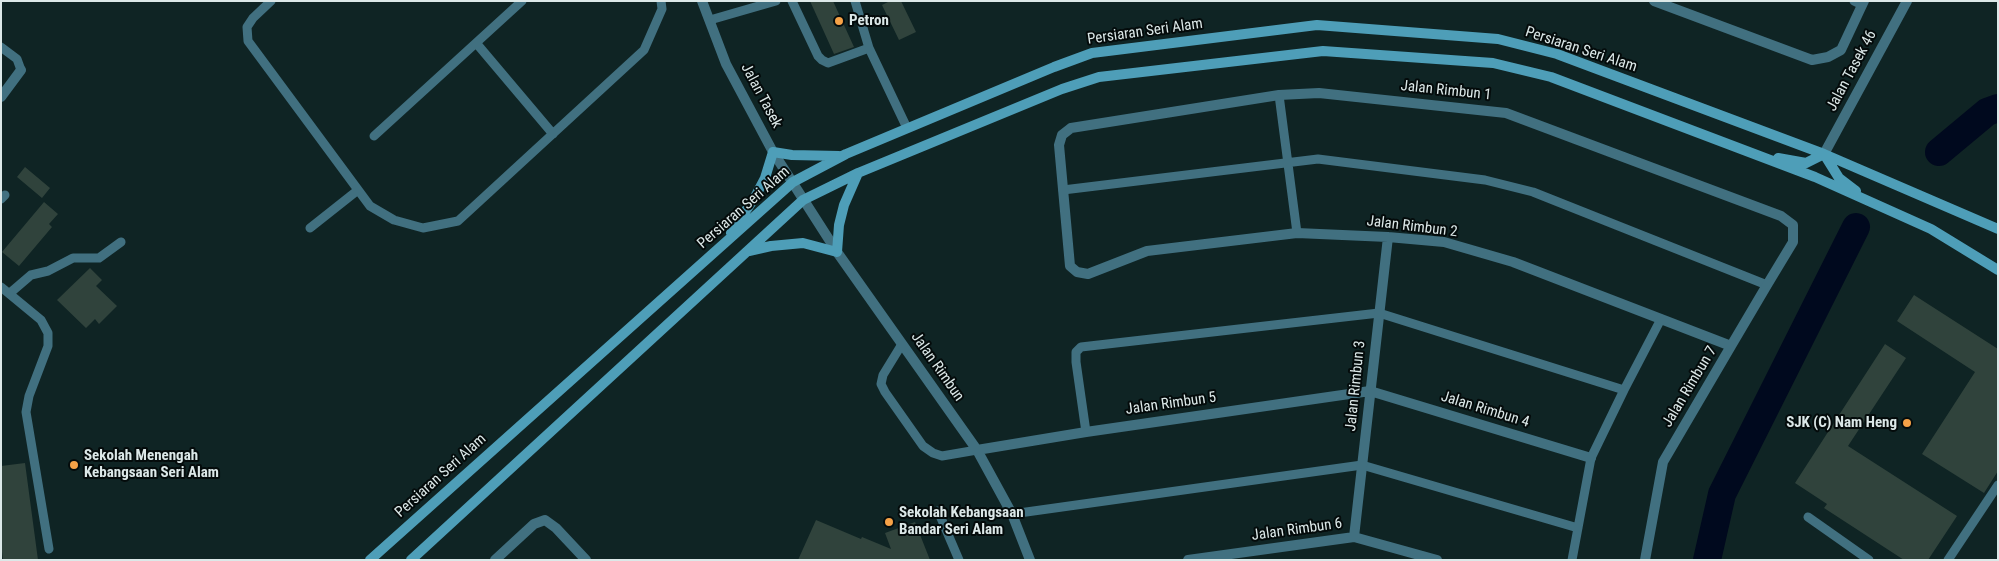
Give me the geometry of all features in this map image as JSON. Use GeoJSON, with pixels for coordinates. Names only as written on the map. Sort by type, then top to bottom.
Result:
{"type":"FeatureCollection","features":[{"type":"Feature","properties":{"kind":"main road","name":"Persiaran Seri Alam"},"geometry":{"type":"LineString","coordinates":[[370,560],[793,182],[842,156],[1054,67],[1092,53],[1317,24],[1506,41],[1557,54],[1824,154],[1998,229]]}},
{"type":"Feature","properties":{"kind":"main road"},"geometry":{"type":"LineString","coordinates":[[411,560],[803,200],[858,173],[1062,89],[1099,77],[1323,51],[1493,62],[1551,78],[1815,177],[1931,230],[1998,270]]}},
{"type":"Feature","properties":{"kind":"main road"},"geometry":{"type":"LineString","coordinates":[[722,246],[755,197],[765,178],[773,152],[813,157],[842,156]]}},
{"type":"Feature","properties":{"kind":"main road"},"geometry":{"type":"LineString","coordinates":[[1756,154],[1806,163],[1824,154],[1840,178],[1870,202]]}},
{"type":"Feature","properties":{"kind":"main road"},"geometry":{"type":"LineString","coordinates":[[747,252],[771,246],[803,243],[836,252],[839,225],[844,205],[858,173]]}},
{"type":"Feature","properties":{"kind":"street","name":"Jalan Tasek"},"geometry":{"type":"LineString","coordinates":[[702,1],[726,64],[773,152],[803,200]]}},
{"type":"Feature","properties":{"kind":"street"},"geometry":{"type":"LineString","coordinates":[[1654,1],[1812,60],[1828,57],[1840,50],[1860,2]]}},
{"type":"Feature","properties":{"kind":"street","name":"Jalan Tasek 46"},"geometry":{"type":"LineString","coordinates":[[1824,154],[1906,1]]}},
{"type":"Feature","properties":{"kind":"street"},"geometry":{"type":"LineString","coordinates":[[1,97],[21,70]]}},
{"type":"Feature","properties":{"kind":"street","name":"Jalan Rimbun 1"},"geometry":{"type":"LineString","coordinates":[[1063,190],[1060,145],[1062,135],[1071,128],[1279,94],[1319,93],[1506,113],[1781,216],[1793,225],[1793,242]]}},
{"type":"Feature","properties":{"kind":"street","name":"Jalan Rimbun 2"},"geometry":{"type":"LineString","coordinates":[[1063,190],[1070,266],[1077,272],[1088,274],[1146,251],[1298,233],[1388,237],[1444,242],[1512,262],[1731,346]]}},
{"type":"Feature","properties":{"kind":"street","name":"Jalan Rimbun"},"geometry":{"type":"LineString","coordinates":[[803,200],[836,252],[977,450],[1012,514],[1030,560]]}},
{"type":"Feature","properties":{"kind":"street","name":"Jalan Rimbun 3"},"geometry":{"type":"LineString","coordinates":[[1354,537],[1388,237]]}},
{"type":"Feature","properties":{"kind":"street","name":"Jalan Rimbun 7"},"geometry":{"type":"LineString","coordinates":[[1645,560],[1663,462],[1793,242]]}},
{"type":"Feature","properties":{"kind":"street","name":"Jalan Rimbun 5"},"geometry":{"type":"LineString","coordinates":[[977,450],[1086,432],[1370,391]]}},
{"type":"Feature","properties":{"kind":"street","name":"Jalan Rimbun 4"},"geometry":{"type":"LineString","coordinates":[[1370,391],[1591,458]]}},
{"type":"Feature","properties":{"kind":"street"},"geometry":{"type":"LineString","coordinates":[[495,560],[534,524],[545,520],[556,528],[586,560]]}},
{"type":"Feature","properties":{"kind":"street","name":"Jalan Rimbun 6"},"geometry":{"type":"LineString","coordinates":[[1188,560],[1354,537],[1434,559]]}},
{"type":"Feature","properties":{"kind":"lane"},"geometry":{"type":"LineString","coordinates":[[271,1],[253,18],[247,27],[248,41],[370,206],[394,220],[423,228],[458,221],[644,50],[662,9],[660,1]]}},
{"type":"Feature","properties":{"kind":"lane"},"geometry":{"type":"LineString","coordinates":[[374,136],[522,1]]}},
{"type":"Feature","properties":{"kind":"lane"},"geometry":{"type":"LineString","coordinates":[[710,20],[776,1]]}},
{"type":"Feature","properties":{"kind":"lane"},"geometry":{"type":"LineString","coordinates":[[792,1],[818,56],[822,60],[828,63],[869,48]]}},
{"type":"Feature","properties":{"kind":"lane"},"geometry":{"type":"LineString","coordinates":[[855,1],[869,48],[907,128]]}},
{"type":"Feature","properties":{"kind":"lane"},"geometry":{"type":"LineString","coordinates":[[476,44],[553,134]]}},
{"type":"Feature","properties":{"kind":"lane"},"geometry":{"type":"LineString","coordinates":[[1,47],[17,59],[21,70]]}},
{"type":"Feature","properties":{"kind":"lane"},"geometry":{"type":"LineString","coordinates":[[1279,94],[1298,233]]}},
{"type":"Feature","properties":{"kind":"lane"},"geometry":{"type":"LineString","coordinates":[[1063,190],[1318,159],[1485,180],[1533,192],[1767,286]]}},
{"type":"Feature","properties":{"kind":"lane"},"geometry":{"type":"LineString","coordinates":[[310,228],[358,190]]}},
{"type":"Feature","properties":{"kind":"lane"},"geometry":{"type":"LineString","coordinates":[[10,293],[31,275],[48,271],[73,258],[98,258],[121,242]]}},
{"type":"Feature","properties":{"kind":"lane"},"geometry":{"type":"LineString","coordinates":[[1,287],[41,320],[48,333],[48,346],[29,396],[26,412],[49,549]]}},
{"type":"Feature","properties":{"kind":"lane"},"geometry":{"type":"LineString","coordinates":[[1086,432],[1076,362],[1076,352],[1082,348],[1379,312],[1624,390]]}},
{"type":"Feature","properties":{"kind":"lane"},"geometry":{"type":"LineString","coordinates":[[1572,560],[1591,458],[1624,390],[1662,319]]}},
{"type":"Feature","properties":{"kind":"lane"},"geometry":{"type":"LineString","coordinates":[[902,344],[883,375],[882,384],[885,392],[923,446],[933,453],[942,456],[977,450]]}},
{"type":"Feature","properties":{"kind":"lane"},"geometry":{"type":"LineString","coordinates":[[1012,514],[1362,465],[1578,528]]}},
{"type":"Feature","properties":{"kind":"lane"},"geometry":{"type":"LineString","coordinates":[[1948,560],[1998,485]]}},
{"type":"Feature","properties":{"kind":"lane"},"geometry":{"type":"LineString","coordinates":[[938,511],[959,560]]}},
{"type":"Feature","properties":{"kind":"lane"},"geometry":{"type":"LineString","coordinates":[[1808,517],[1869,560]]}},
{"type":"Feature","properties":{"kind":"building"},"geometry":{"type":"Polygon","coordinates":[[[810,1],[833,1],[854,47],[834,54],[810,1]]]}},
{"type":"Feature","properties":{"kind":"building"},"geometry":{"type":"Polygon","coordinates":[[[890,1],[901,1],[916,32],[899,40],[882,5],[890,1]]]}},
{"type":"Feature","properties":{"kind":"building"},"geometry":{"type":"Polygon","coordinates":[[[25,167],[50,188],[42,198],[17,177],[25,167]]]}},
{"type":"Feature","properties":{"kind":"building"},"geometry":{"type":"Polygon","coordinates":[[[44,202],[58,214],[49,224],[52,227],[19,266],[2,252],[44,202]]]}},
{"type":"Feature","properties":{"kind":"building"},"geometry":{"type":"Polygon","coordinates":[[[90,268],[102,280],[96,286],[117,306],[99,324],[95,319],[86,328],[57,300],[90,268]]]}},
{"type":"Feature","properties":{"kind":"building"},"geometry":{"type":"Polygon","coordinates":[[[1914,295],[1998,349],[1998,471],[1984,493],[1922,454],[1975,372],[1897,321],[1914,295]]]}},
{"type":"Feature","properties":{"kind":"building"},"geometry":{"type":"Polygon","coordinates":[[[1885,344],[1906,358],[1848,446],[1957,516],[1928,560],[1904,560],[1824,508],[1827,504],[1795,483],[1885,344]]]}},
{"type":"Feature","properties":{"kind":"building"},"geometry":{"type":"Polygon","coordinates":[[[25,463],[38,560],[3,560],[1,544],[1,466],[25,463]]]}},
{"type":"Feature","properties":{"kind":"building"},"geometry":{"type":"Polygon","coordinates":[[[816,520],[891,549],[885,533],[915,522],[930,560],[798,560],[816,520]]]}},
{"type":"Feature","properties":{"kind":"waterway"},"geometry":{"type":"LineString","coordinates":[[1939,152],[1987,112],[1998,108]]}},
{"type":"Feature","properties":{"kind":"waterway"},"geometry":{"type":"LineString","coordinates":[[1707,560],[1722,494],[1856,227]]}},
{"type":"Feature","properties":{"kind":"place","name":"Petron"},"geometry":{"type":"Point","coordinates":[839,21]}},
{"type":"Feature","properties":{"kind":"place","name":"SJK (C) Nam Heng"},"geometry":{"type":"Point","coordinates":[1907,423]}},
{"type":"Feature","properties":{"kind":"place","name":"Sekolah Menengah Kebangsaan Seri Alam"},"geometry":{"type":"Point","coordinates":[74,465]}},
{"type":"Feature","properties":{"kind":"place","name":"Sekolah Kebangsaan Bandar Seri Alam"},"geometry":{"type":"Point","coordinates":[889,522]}}]}
